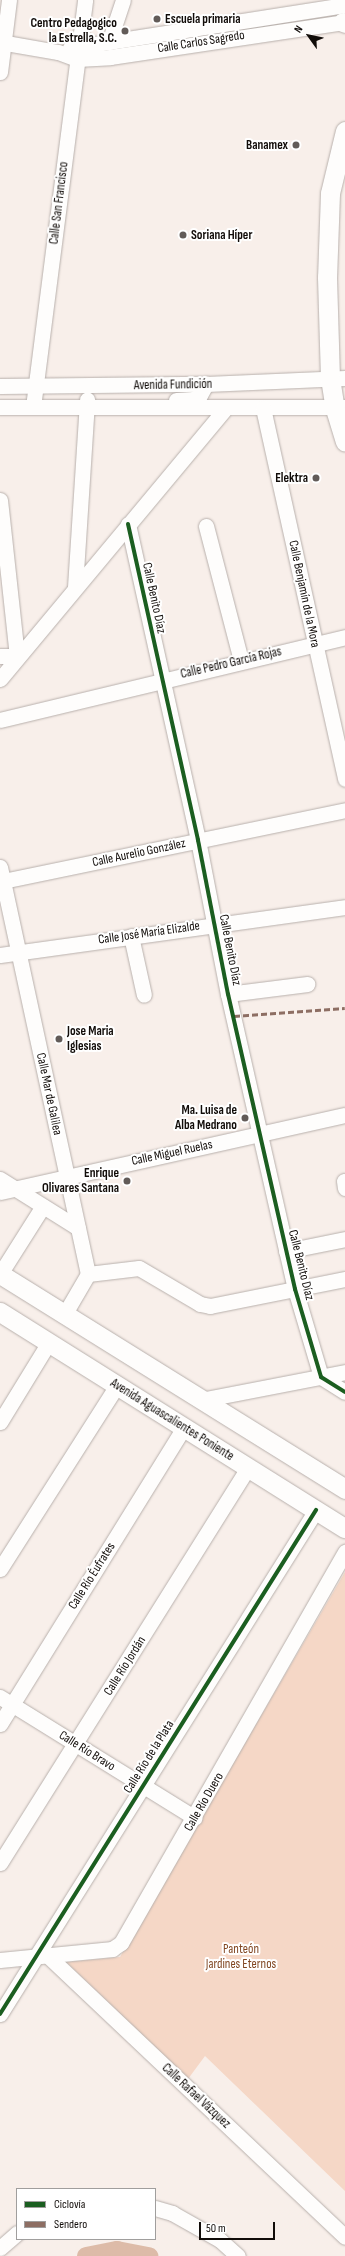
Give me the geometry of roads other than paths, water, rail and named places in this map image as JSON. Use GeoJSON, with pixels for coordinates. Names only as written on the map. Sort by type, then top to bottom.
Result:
{"type":"FeatureCollection","features":[{"type":"Feature","properties":{"kind":"main road"},"geometry":{"type":"LineString","coordinates":[[345,131],[330,193],[327,277],[340,408],[345,442]]}},
{"type":"Feature","properties":{"kind":"main road"},"geometry":{"type":"LineString","coordinates":[[0,1274],[345,1489]]}},
{"type":"Feature","properties":{"kind":"main road","name":"Avenida Aguascalientes Poniente"},"geometry":{"type":"LineString","coordinates":[[0,1312],[117,1385],[183,1429],[345,1528]]}},
{"type":"Feature","properties":{"kind":"street"},"geometry":{"type":"LineString","coordinates":[[0,72],[2,42],[9,0]]}},
{"type":"Feature","properties":{"kind":"street","name":"Calle San Francisco"},"geometry":{"type":"LineString","coordinates":[[33,406],[85,0]]}},
{"type":"Feature","properties":{"kind":"street"},"geometry":{"type":"LineString","coordinates":[[109,42],[123,0]]}},
{"type":"Feature","properties":{"kind":"street","name":"Calle Carlos Sagredo"},"geometry":{"type":"LineString","coordinates":[[2,42],[58,52],[78,52],[110,57],[345,18]]}},
{"type":"Feature","properties":{"kind":"street","name":"Calle Carlos Sagredo"},"geometry":{"type":"LineString","coordinates":[[78,52],[109,42],[201,26],[345,18]]}},
{"type":"Feature","properties":{"kind":"street"},"geometry":{"type":"LineString","coordinates":[[201,26],[202,42]]}},
{"type":"Feature","properties":{"kind":"street","name":"Avenida Fundición"},"geometry":{"type":"LineString","coordinates":[[0,386],[36,387],[206,384],[338,378]]}},
{"type":"Feature","properties":{"kind":"street"},"geometry":{"type":"LineString","coordinates":[[149,408],[171,400],[194,399],[200,396],[206,384]]}},
{"type":"Feature","properties":{"kind":"street"},"geometry":{"type":"LineString","coordinates":[[75,587],[88,386]]}},
{"type":"Feature","properties":{"kind":"street","name":"Avenida Fundición"},"geometry":{"type":"LineString","coordinates":[[0,407],[340,408]]}},
{"type":"Feature","properties":{"kind":"street"},"geometry":{"type":"LineString","coordinates":[[0,679],[17,656],[226,408]]}},
{"type":"Feature","properties":{"kind":"street","name":"Calle Benjamín de la Mora"},"geometry":{"type":"LineString","coordinates":[[263,408],[345,779]]}},
{"type":"Feature","properties":{"kind":"street"},"geometry":{"type":"LineString","coordinates":[[0,500],[4,577],[17,656]]}},
{"type":"Feature","properties":{"kind":"street","name":"Calle Benito Díaz"},"geometry":{"type":"LineString","coordinates":[[128,524],[161,680],[198,840],[228,994],[259,1134],[295,1289],[321,1377]]}},
{"type":"Feature","properties":{"kind":"street"},"geometry":{"type":"LineString","coordinates":[[206,526],[241,660]]}},
{"type":"Feature","properties":{"kind":"street","name":"Calle Pedro García Rojas"},"geometry":{"type":"LineString","coordinates":[[0,720],[241,660],[345,637]]}},
{"type":"Feature","properties":{"kind":"street"},"geometry":{"type":"LineString","coordinates":[[0,656],[17,656]]}},
{"type":"Feature","properties":{"kind":"street","name":"Calle Aurelio González"},"geometry":{"type":"LineString","coordinates":[[2,874],[198,840],[345,810]]}},
{"type":"Feature","properties":{"kind":"street","name":"Calle Mar de Galilea"},"geometry":{"type":"LineString","coordinates":[[2,874],[88,1274]]}},
{"type":"Feature","properties":{"kind":"street","name":"Calle José María Elizalde"},"geometry":{"type":"LineString","coordinates":[[0,955],[19,951],[345,907]]}},
{"type":"Feature","properties":{"kind":"street"},"geometry":{"type":"LineString","coordinates":[[130,936],[144,995]]}},
{"type":"Feature","properties":{"kind":"street"},"geometry":{"type":"LineString","coordinates":[[228,994],[307,984]]}},
{"type":"Feature","properties":{"kind":"street","name":"Calle Miguel Ruelas"},"geometry":{"type":"LineString","coordinates":[[0,1192],[66,1176],[345,1115]]}},
{"type":"Feature","properties":{"kind":"street"},"geometry":{"type":"LineString","coordinates":[[0,1179],[78,1228]]}},
{"type":"Feature","properties":{"kind":"street"},"geometry":{"type":"LineString","coordinates":[[0,1274],[43,1206]]}},
{"type":"Feature","properties":{"kind":"street"},"geometry":{"type":"LineString","coordinates":[[286,1251],[345,1239]]}},
{"type":"Feature","properties":{"kind":"street"},"geometry":{"type":"LineString","coordinates":[[64,1315],[88,1274],[139,1268],[200,1304],[210,1306],[345,1279]]}},
{"type":"Feature","properties":{"kind":"street"},"geometry":{"type":"LineString","coordinates":[[0,1422],[49,1342]]}},
{"type":"Feature","properties":{"kind":"street"},"geometry":{"type":"LineString","coordinates":[[201,1400],[345,1372]]}},
{"type":"Feature","properties":{"kind":"street"},"geometry":{"type":"LineString","coordinates":[[321,1377],[345,1392]]}},
{"type":"Feature","properties":{"kind":"street"},"geometry":{"type":"LineString","coordinates":[[0,1569],[117,1385]]}},
{"type":"Feature","properties":{"kind":"street","name":"Calle Río Éufrates"},"geometry":{"type":"LineString","coordinates":[[0,1724],[6,1700],[183,1429]]}},
{"type":"Feature","properties":{"kind":"street","name":"Calle Río Jordán"},"geometry":{"type":"LineString","coordinates":[[0,1863],[248,1468]]}},
{"type":"Feature","properties":{"kind":"street","name":"Calle Río de la Plata"},"geometry":{"type":"LineString","coordinates":[[0,2014],[41,1956],[143,1786],[316,1510]]}},
{"type":"Feature","properties":{"kind":"street","name":"Calle Río Duero"},"geometry":{"type":"LineString","coordinates":[[0,1960],[118,1947],[195,1818],[345,1552]]}},
{"type":"Feature","properties":{"kind":"street","name":"Calle Río Bravo"},"geometry":{"type":"LineString","coordinates":[[6,1700],[195,1818]]}},
{"type":"Feature","properties":{"kind":"street","name":"Calle Rafael Vázquez"},"geometry":{"type":"LineString","coordinates":[[41,1956],[345,2237]]}},
{"type":"Feature","properties":{"kind":"street"},"geometry":{"type":"LineString","coordinates":[[156,2208],[172,2213],[220,2240],[238,2256]]}},
{"type":"Feature","properties":{"kind":"street"},"geometry":{"type":"LineString","coordinates":[[0,2248],[16,2234]]}},
{"type":"Feature","properties":{"kind":"waterway"},"geometry":{"type":"LineString","coordinates":[[86,2256],[117,2250],[149,2256]]}},
{"type":"Feature","properties":{"kind":"place","name":"Escuela primaria"},"geometry":{"type":"Point","coordinates":[157,19]}},
{"type":"Feature","properties":{"kind":"place","name":"Centro Pedagogico la Estrella, S.C."},"geometry":{"type":"Point","coordinates":[125,31]}},
{"type":"Feature","properties":{"kind":"place","name":"Banamex"},"geometry":{"type":"Point","coordinates":[296,145]}},
{"type":"Feature","properties":{"kind":"place","name":"Soriana Híper"},"geometry":{"type":"Point","coordinates":[183,235]}},
{"type":"Feature","properties":{"kind":"place","name":"Elektra"},"geometry":{"type":"Point","coordinates":[316,478]}},
{"type":"Feature","properties":{"kind":"place","name":"Jose Maria Iglesias"},"geometry":{"type":"Point","coordinates":[59,1039]}},
{"type":"Feature","properties":{"kind":"place","name":"Ma. Luisa de Alba Medrano"},"geometry":{"type":"Point","coordinates":[245,1118]}},
{"type":"Feature","properties":{"kind":"place","name":"Enrique Olivares Santana"},"geometry":{"type":"Point","coordinates":[127,1181]}},
{"type":"Feature","properties":{"kind":"park label","name":"Panteón Jardines Eternos"},"geometry":{"type":"Point","coordinates":[241,1958]}}]}
